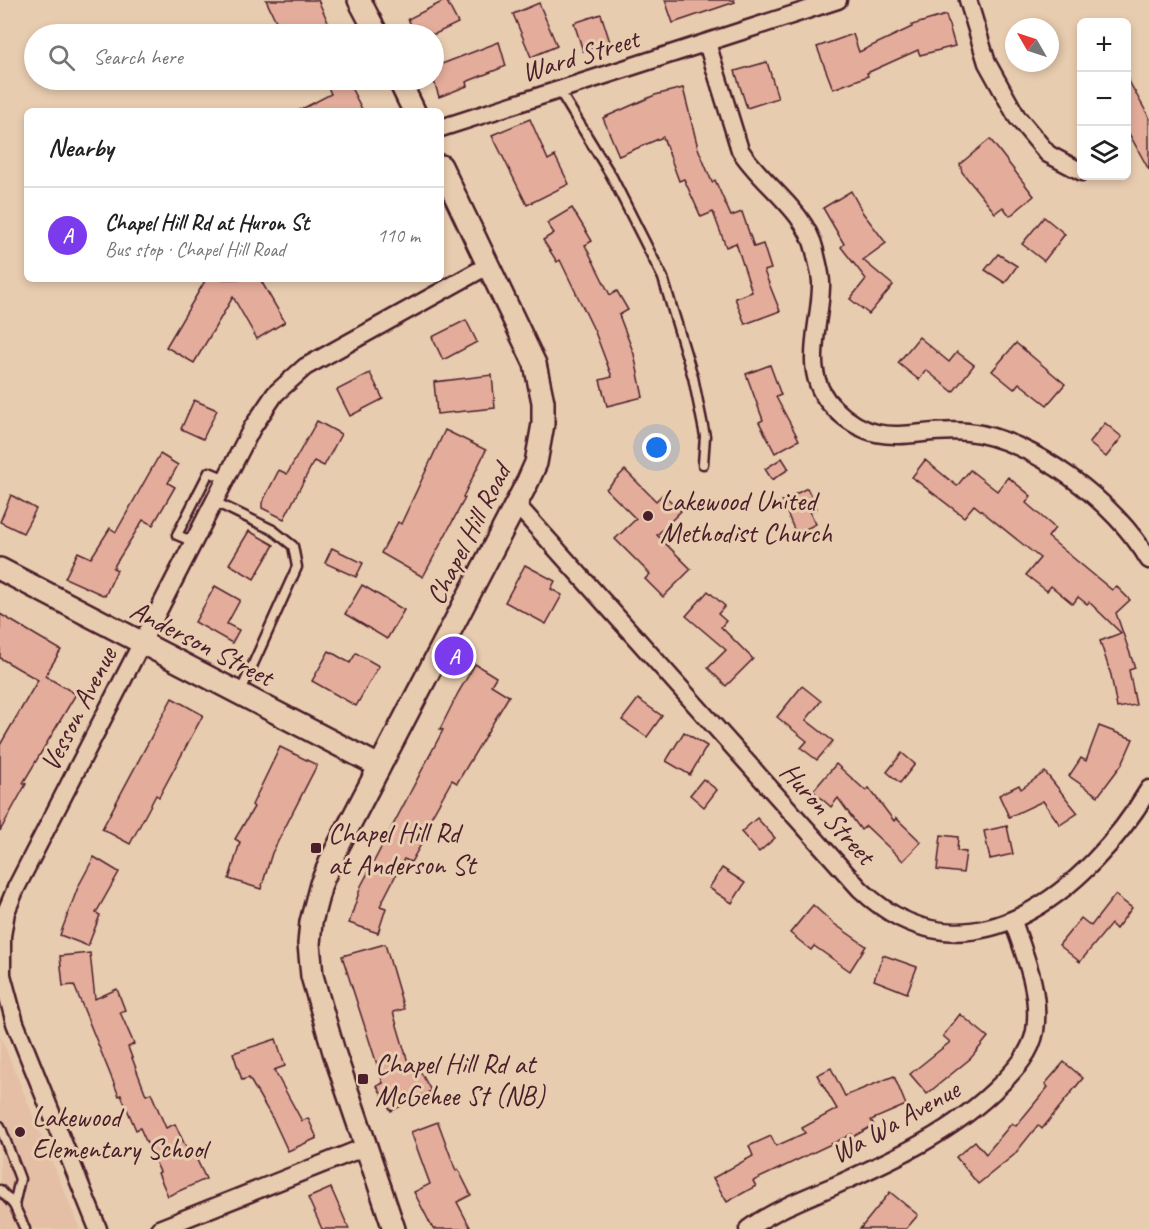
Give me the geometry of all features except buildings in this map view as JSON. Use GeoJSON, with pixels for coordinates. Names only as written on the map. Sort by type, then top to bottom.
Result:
{"type":"FeatureCollection","features":[{"type":"Feature","properties":{"kind":"street"},"geometry":{"type":"LineString","coordinates":[[359,0],[371,24]]}},
{"type":"Feature","properties":{"kind":"street","name":"Ward Street"},"geometry":{"type":"LineString","coordinates":[[444,127],[838,0]]}},
{"type":"Feature","properties":{"kind":"street"},"geometry":{"type":"LineString","coordinates":[[968,0],[987,63],[1017,117],[1048,154],[1077,170]]}},
{"type":"Feature","properties":{"kind":"street"},"geometry":{"type":"LineString","coordinates":[[707,43],[740,150],[750,165],[802,222],[814,248],[822,285],[812,362],[818,384],[835,409],[861,427],[890,437],[964,432],[983,434],[1016,445],[1042,459],[1114,515],[1149,560]]}},
{"type":"Feature","properties":{"kind":"street"},"geometry":{"type":"LineString","coordinates":[[404,90],[413,108]]}},
{"type":"Feature","properties":{"kind":"street","name":"Chapel Hill Road"},"geometry":{"type":"LineString","coordinates":[[394,1229],[320,1008],[312,976],[309,944],[310,922],[321,884],[379,766],[517,505],[536,463],[541,443],[543,402],[535,364],[444,172]]}},
{"type":"Feature","properties":{"kind":"street","name":"Vesson Avenue"},"geometry":{"type":"LineString","coordinates":[[98,1229],[15,1023],[2,975],[1,935],[6,912],[16,888],[252,428],[275,394],[289,380],[317,360],[489,265]]}},
{"type":"Feature","properties":{"kind":"street","name":"Huron Street"},"geometry":{"type":"LineString","coordinates":[[517,505],[876,905],[913,926],[962,931],[1012,921],[1059,894],[1081,874],[1135,813],[1149,789]]}},
{"type":"Feature","properties":{"kind":"street","name":"Anderson Street"},"geometry":{"type":"LineString","coordinates":[[0,569],[379,766]]}},
{"type":"Feature","properties":{"kind":"street","name":"Wa Wa Avenue"},"geometry":{"type":"LineString","coordinates":[[748,1229],[789,1206],[910,1150],[951,1126],[984,1102],[1015,1070],[1031,1046],[1035,1031],[1036,999],[1030,971],[1012,921]]}},
{"type":"Feature","properties":{"kind":"street"},"geometry":{"type":"LineString","coordinates":[[159,1229],[365,1147]]}},
{"type":"Feature","properties":{"kind":"lane"},"geometry":{"type":"LineString","coordinates":[[559,90],[612,177],[663,278],[693,377],[705,436],[703,464]]}},
{"type":"Feature","properties":{"kind":"lane"},"geometry":{"type":"LineString","coordinates":[[194,542],[177,535],[209,472],[227,480]]}},
{"type":"Feature","properties":{"kind":"lane"},"geometry":{"type":"LineString","coordinates":[[215,502],[273,531],[293,546],[297,567],[240,694]]}},
{"type":"Feature","properties":{"kind":"lane"},"geometry":{"type":"LineString","coordinates":[[0,1126],[20,1179],[14,1205]]}},
{"type":"Feature","properties":{"kind":"lane"},"geometry":{"type":"LineString","coordinates":[[0,1190],[14,1205],[25,1229]]}},
{"type":"Feature","properties":{"kind":"shaded area","name":"Lakewood Elementary School"},"geometry":{"type":"Polygon","coordinates":[[[0,1035],[80,1229],[0,1229],[0,1035]]]}},
{"type":"Feature","properties":{"kind":"place","name":"Lakewood United Methodist Church"},"geometry":{"type":"Point","coordinates":[648,516]}},
{"type":"Feature","properties":{"kind":"place","name":"Chapel Hill Rd at Huron St"},"geometry":{"type":"Point","coordinates":[454,656]}},
{"type":"Feature","properties":{"kind":"place","name":"Chapel Hill Rd at Anderson St"},"geometry":{"type":"Point","coordinates":[316,848]}},
{"type":"Feature","properties":{"kind":"place","name":"Chapel Hill Rd at McGehee St (NB)"},"geometry":{"type":"Point","coordinates":[363,1079]}},
{"type":"Feature","properties":{"kind":"place","name":"Lakewood Elementary School"},"geometry":{"type":"Point","coordinates":[20,1132]}}]}
